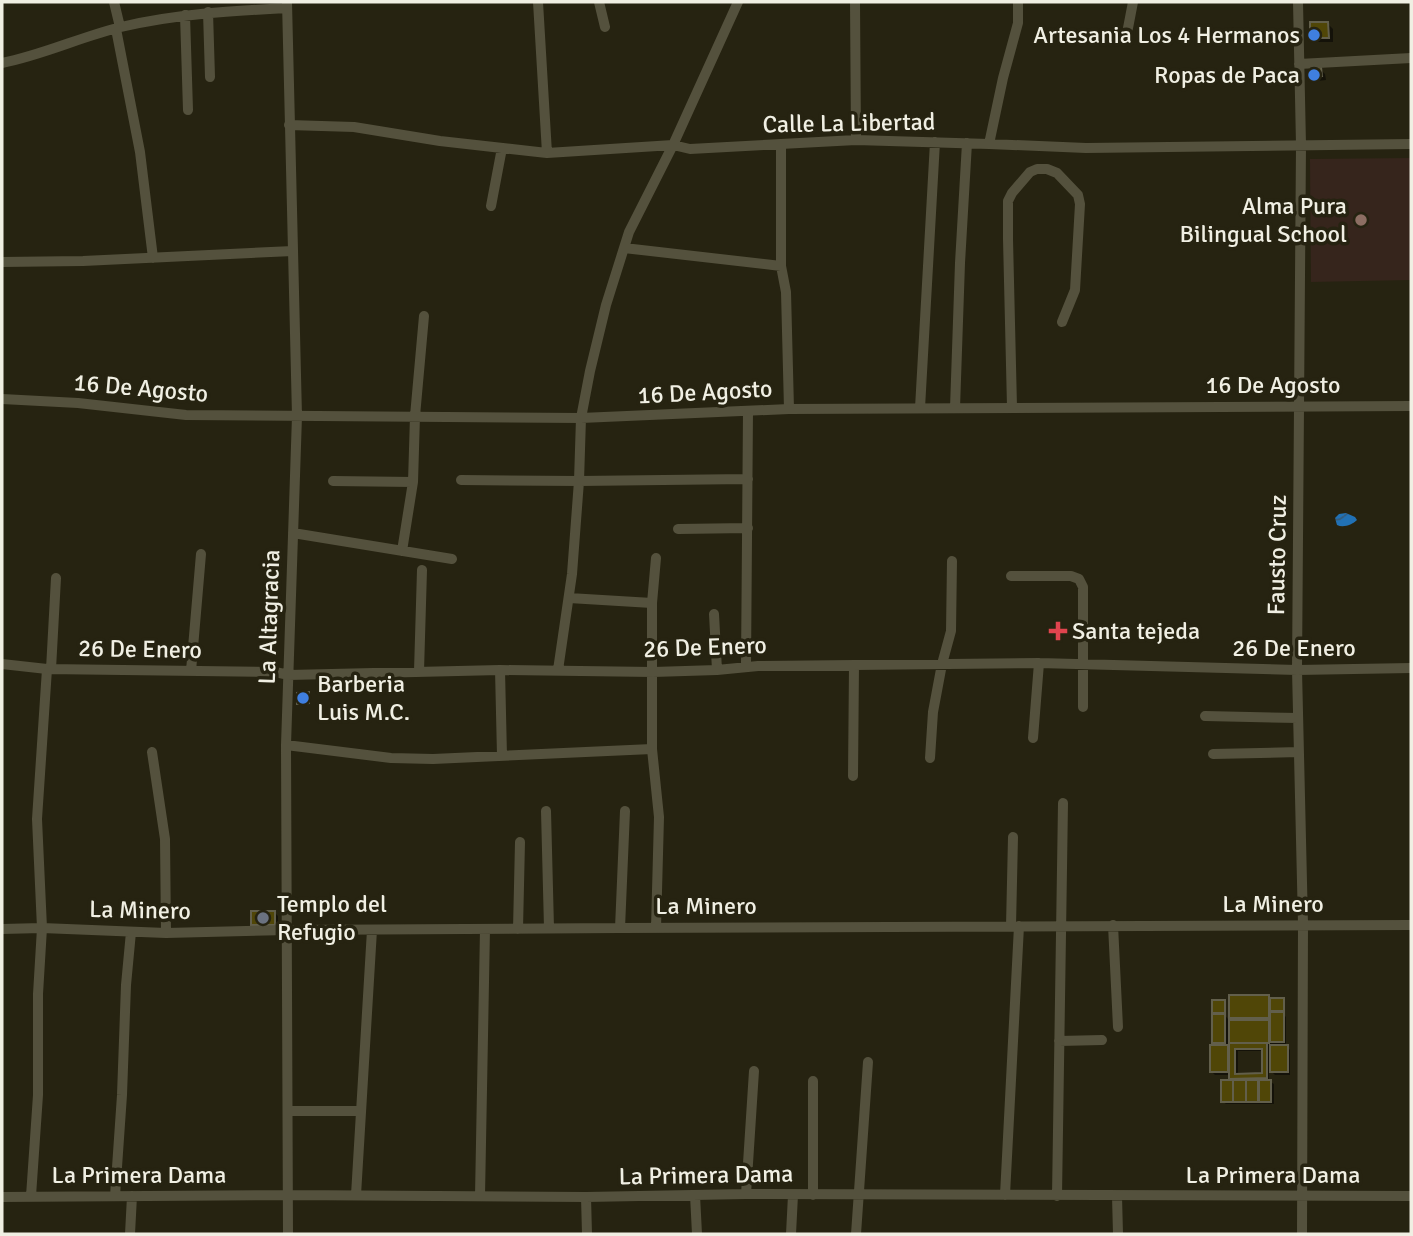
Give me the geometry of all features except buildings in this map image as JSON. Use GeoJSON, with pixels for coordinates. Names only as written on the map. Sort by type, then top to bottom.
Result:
{"type":"FeatureCollection","features":[{"type":"Feature","properties":{"kind":"street"},"geometry":{"type":"LineString","coordinates":[[114,2],[140,152],[153,258]]}},
{"type":"Feature","properties":{"kind":"street"},"geometry":{"type":"LineString","coordinates":[[538,2],[547,153]]}},
{"type":"Feature","properties":{"kind":"street"},"geometry":{"type":"LineString","coordinates":[[599,2],[605,27]]}},
{"type":"Feature","properties":{"kind":"street"},"geometry":{"type":"LineString","coordinates":[[558,670],[569,598],[579,481],[580,418],[606,305],[629,232],[673,145],[738,2]]}},
{"type":"Feature","properties":{"kind":"street"},"geometry":{"type":"LineString","coordinates":[[855,2],[856,140]]}},
{"type":"Feature","properties":{"kind":"street"},"geometry":{"type":"LineString","coordinates":[[989,144],[1018,23],[1018,2]]}},
{"type":"Feature","properties":{"kind":"street"},"geometry":{"type":"LineString","coordinates":[[1128,28],[1133,2]]}},
{"type":"Feature","properties":{"kind":"street","name":"Fausto Cruz"},"geometry":{"type":"LineString","coordinates":[[1298,2],[1301,145],[1297,670],[1303,924],[1302,1234]]}},
{"type":"Feature","properties":{"kind":"street"},"geometry":{"type":"LineString","coordinates":[[2,63],[24,59],[118,28],[185,15],[287,5]]}},
{"type":"Feature","properties":{"kind":"street","name":"La Altagracia"},"geometry":{"type":"LineString","coordinates":[[287,5],[297,416],[286,745],[288,1234]]}},
{"type":"Feature","properties":{"kind":"street"},"geometry":{"type":"LineString","coordinates":[[208,12],[210,77]]}},
{"type":"Feature","properties":{"kind":"street"},"geometry":{"type":"LineString","coordinates":[[185,15],[188,110]]}},
{"type":"Feature","properties":{"kind":"street"},"geometry":{"type":"LineString","coordinates":[[1299,64],[1411,58]]}},
{"type":"Feature","properties":{"kind":"street","name":"Calle La Libertad"},"geometry":{"type":"LineString","coordinates":[[289,125],[354,127],[440,141],[547,153],[673,145],[690,149],[856,140],[1086,148],[1411,144]]}},
{"type":"Feature","properties":{"kind":"street"},"geometry":{"type":"LineString","coordinates":[[920,408],[934,142]]}},
{"type":"Feature","properties":{"kind":"street"},"geometry":{"type":"LineString","coordinates":[[955,408],[967,143]]}},
{"type":"Feature","properties":{"kind":"street"},"geometry":{"type":"LineString","coordinates":[[781,144],[780,266],[786,292],[789,408]]}},
{"type":"Feature","properties":{"kind":"street"},"geometry":{"type":"LineString","coordinates":[[491,206],[502,148]]}},
{"type":"Feature","properties":{"kind":"street"},"geometry":{"type":"LineString","coordinates":[[1012,407],[1008,201],[1030,172],[1037,169],[1057,173],[1078,195],[1080,204],[1075,290],[1062,322]]}},
{"type":"Feature","properties":{"kind":"street"},"geometry":{"type":"LineString","coordinates":[[624,248],[780,266]]}},
{"type":"Feature","properties":{"kind":"street"},"geometry":{"type":"LineString","coordinates":[[2,262],[293,251]]}},
{"type":"Feature","properties":{"kind":"street"},"geometry":{"type":"LineString","coordinates":[[402,551],[412,482],[424,316]]}},
{"type":"Feature","properties":{"kind":"street","name":"16 De Agosto"},"geometry":{"type":"LineString","coordinates":[[2,399],[78,403],[186,415],[580,418],[789,408],[1411,406]]}},
{"type":"Feature","properties":{"kind":"street"},"geometry":{"type":"LineString","coordinates":[[746,666],[748,411]]}},
{"type":"Feature","properties":{"kind":"street"},"geometry":{"type":"LineString","coordinates":[[461,480],[748,480]]}},
{"type":"Feature","properties":{"kind":"street"},"geometry":{"type":"LineString","coordinates":[[333,481],[412,482]]}},
{"type":"Feature","properties":{"kind":"street"},"geometry":{"type":"LineString","coordinates":[[678,529],[748,528]]}},
{"type":"Feature","properties":{"kind":"street"},"geometry":{"type":"LineString","coordinates":[[293,533],[452,559]]}},
{"type":"Feature","properties":{"kind":"street"},"geometry":{"type":"LineString","coordinates":[[191,671],[201,554]]}},
{"type":"Feature","properties":{"kind":"street"},"geometry":{"type":"LineString","coordinates":[[656,558],[652,603],[652,749],[659,817],[656,928]]}},
{"type":"Feature","properties":{"kind":"street"},"geometry":{"type":"LineString","coordinates":[[930,758],[933,712],[951,631],[952,562]]}},
{"type":"Feature","properties":{"kind":"street"},"geometry":{"type":"LineString","coordinates":[[419,671],[422,570]]}},
{"type":"Feature","properties":{"kind":"street"},"geometry":{"type":"LineString","coordinates":[[1011,576],[1071,576],[1079,579],[1083,587],[1083,706]]}},
{"type":"Feature","properties":{"kind":"street"},"geometry":{"type":"LineString","coordinates":[[30,1196],[38,1095],[38,994],[42,928],[37,819],[56,578]]}},
{"type":"Feature","properties":{"kind":"street"},"geometry":{"type":"LineString","coordinates":[[569,598],[652,603]]}},
{"type":"Feature","properties":{"kind":"street"},"geometry":{"type":"LineString","coordinates":[[714,614],[717,670]]}},
{"type":"Feature","properties":{"kind":"street"},"geometry":{"type":"LineString","coordinates":[[1032,738],[1039,663]]}},
{"type":"Feature","properties":{"kind":"street","name":"26 De Enero"},"geometry":{"type":"LineString","coordinates":[[2,664],[49,669],[275,672],[289,675],[500,670],[653,672],[717,670],[746,666],[1039,663],[1297,670],[1411,668]]}},
{"type":"Feature","properties":{"kind":"street"},"geometry":{"type":"LineString","coordinates":[[853,776],[854,665]]}},
{"type":"Feature","properties":{"kind":"street"},"geometry":{"type":"LineString","coordinates":[[500,670],[502,756]]}},
{"type":"Feature","properties":{"kind":"street"},"geometry":{"type":"LineString","coordinates":[[1205,716],[1298,718]]}},
{"type":"Feature","properties":{"kind":"street"},"geometry":{"type":"LineString","coordinates":[[286,745],[391,758],[433,759],[652,749]]}},
{"type":"Feature","properties":{"kind":"street"},"geometry":{"type":"LineString","coordinates":[[152,752],[165,839],[166,933]]}},
{"type":"Feature","properties":{"kind":"street"},"geometry":{"type":"LineString","coordinates":[[1213,754],[1299,752]]}},
{"type":"Feature","properties":{"kind":"street"},"geometry":{"type":"LineString","coordinates":[[1057,1196],[1063,803]]}},
{"type":"Feature","properties":{"kind":"street"},"geometry":{"type":"LineString","coordinates":[[546,811],[548,928]]}},
{"type":"Feature","properties":{"kind":"street"},"geometry":{"type":"LineString","coordinates":[[620,928],[625,811]]}},
{"type":"Feature","properties":{"kind":"street"},"geometry":{"type":"LineString","coordinates":[[1005,1195],[1015,926],[1013,837]]}},
{"type":"Feature","properties":{"kind":"street"},"geometry":{"type":"LineString","coordinates":[[519,929],[520,842]]}},
{"type":"Feature","properties":{"kind":"street"},"geometry":{"type":"LineString","coordinates":[[1113,925],[1118,1027]]}},
{"type":"Feature","properties":{"kind":"street","name":"La Minero"},"geometry":{"type":"LineString","coordinates":[[2,929],[166,933],[548,928],[1411,925]]}},
{"type":"Feature","properties":{"kind":"street"},"geometry":{"type":"LineString","coordinates":[[480,1196],[485,929]]}},
{"type":"Feature","properties":{"kind":"street"},"geometry":{"type":"LineString","coordinates":[[356,1195],[372,930]]}},
{"type":"Feature","properties":{"kind":"street"},"geometry":{"type":"LineString","coordinates":[[115,1196],[131,932]]}},
{"type":"Feature","properties":{"kind":"street"},"geometry":{"type":"LineString","coordinates":[[1059,1041],[1102,1040]]}},
{"type":"Feature","properties":{"kind":"street"},"geometry":{"type":"LineString","coordinates":[[856,1234],[868,1062]]}},
{"type":"Feature","properties":{"kind":"street"},"geometry":{"type":"LineString","coordinates":[[746,1194],[754,1071]]}},
{"type":"Feature","properties":{"kind":"street"},"geometry":{"type":"LineString","coordinates":[[813,1081],[813,1195]]}},
{"type":"Feature","properties":{"kind":"street"},"geometry":{"type":"LineString","coordinates":[[289,1111],[361,1111]]}},
{"type":"Feature","properties":{"kind":"street","name":"La Primera Dama"},"geometry":{"type":"LineString","coordinates":[[2,1197],[586,1197],[746,1194],[1411,1196]]}},
{"type":"Feature","properties":{"kind":"street"},"geometry":{"type":"LineString","coordinates":[[695,1195],[696,1234]]}},
{"type":"Feature","properties":{"kind":"street"},"geometry":{"type":"LineString","coordinates":[[791,1234],[793,1195]]}},
{"type":"Feature","properties":{"kind":"street"},"geometry":{"type":"LineString","coordinates":[[130,1234],[132,1196]]}},
{"type":"Feature","properties":{"kind":"street"},"geometry":{"type":"LineString","coordinates":[[1117,1196],[1118,1234]]}},
{"type":"Feature","properties":{"kind":"street"},"geometry":{"type":"LineString","coordinates":[[586,1197],[587,1234]]}},
{"type":"Feature","properties":{"kind":"shaded area","name":"Alma Pura Bilingual School"},"geometry":{"type":"Polygon","coordinates":[[[1411,158],[1411,280],[1311,282],[1310,159],[1411,158]]]}},
{"type":"Feature","properties":{"kind":"water"},"geometry":{"type":"Polygon","coordinates":[[[1346,513],[1357,520],[1347,526],[1337,525],[1335,518],[1346,513]]]}},
{"type":"Feature","properties":{"kind":"place","name":"Artesania Los 4 Hermanos"},"geometry":{"type":"Point","coordinates":[1314,35]}},
{"type":"Feature","properties":{"kind":"place","name":"Ropas de Paca"},"geometry":{"type":"Point","coordinates":[1314,75]}},
{"type":"Feature","properties":{"kind":"place","name":"Alma Pura Bilingual School"},"geometry":{"type":"Point","coordinates":[1361,220]}},
{"type":"Feature","properties":{"kind":"place","name":"Santa tejeda"},"geometry":{"type":"Point","coordinates":[1058,631]}},
{"type":"Feature","properties":{"kind":"place","name":"Barberia Luis M.C."},"geometry":{"type":"Point","coordinates":[303,698]}},
{"type":"Feature","properties":{"kind":"place","name":"Templo del Refugio"},"geometry":{"type":"Point","coordinates":[263,918]}}]}
